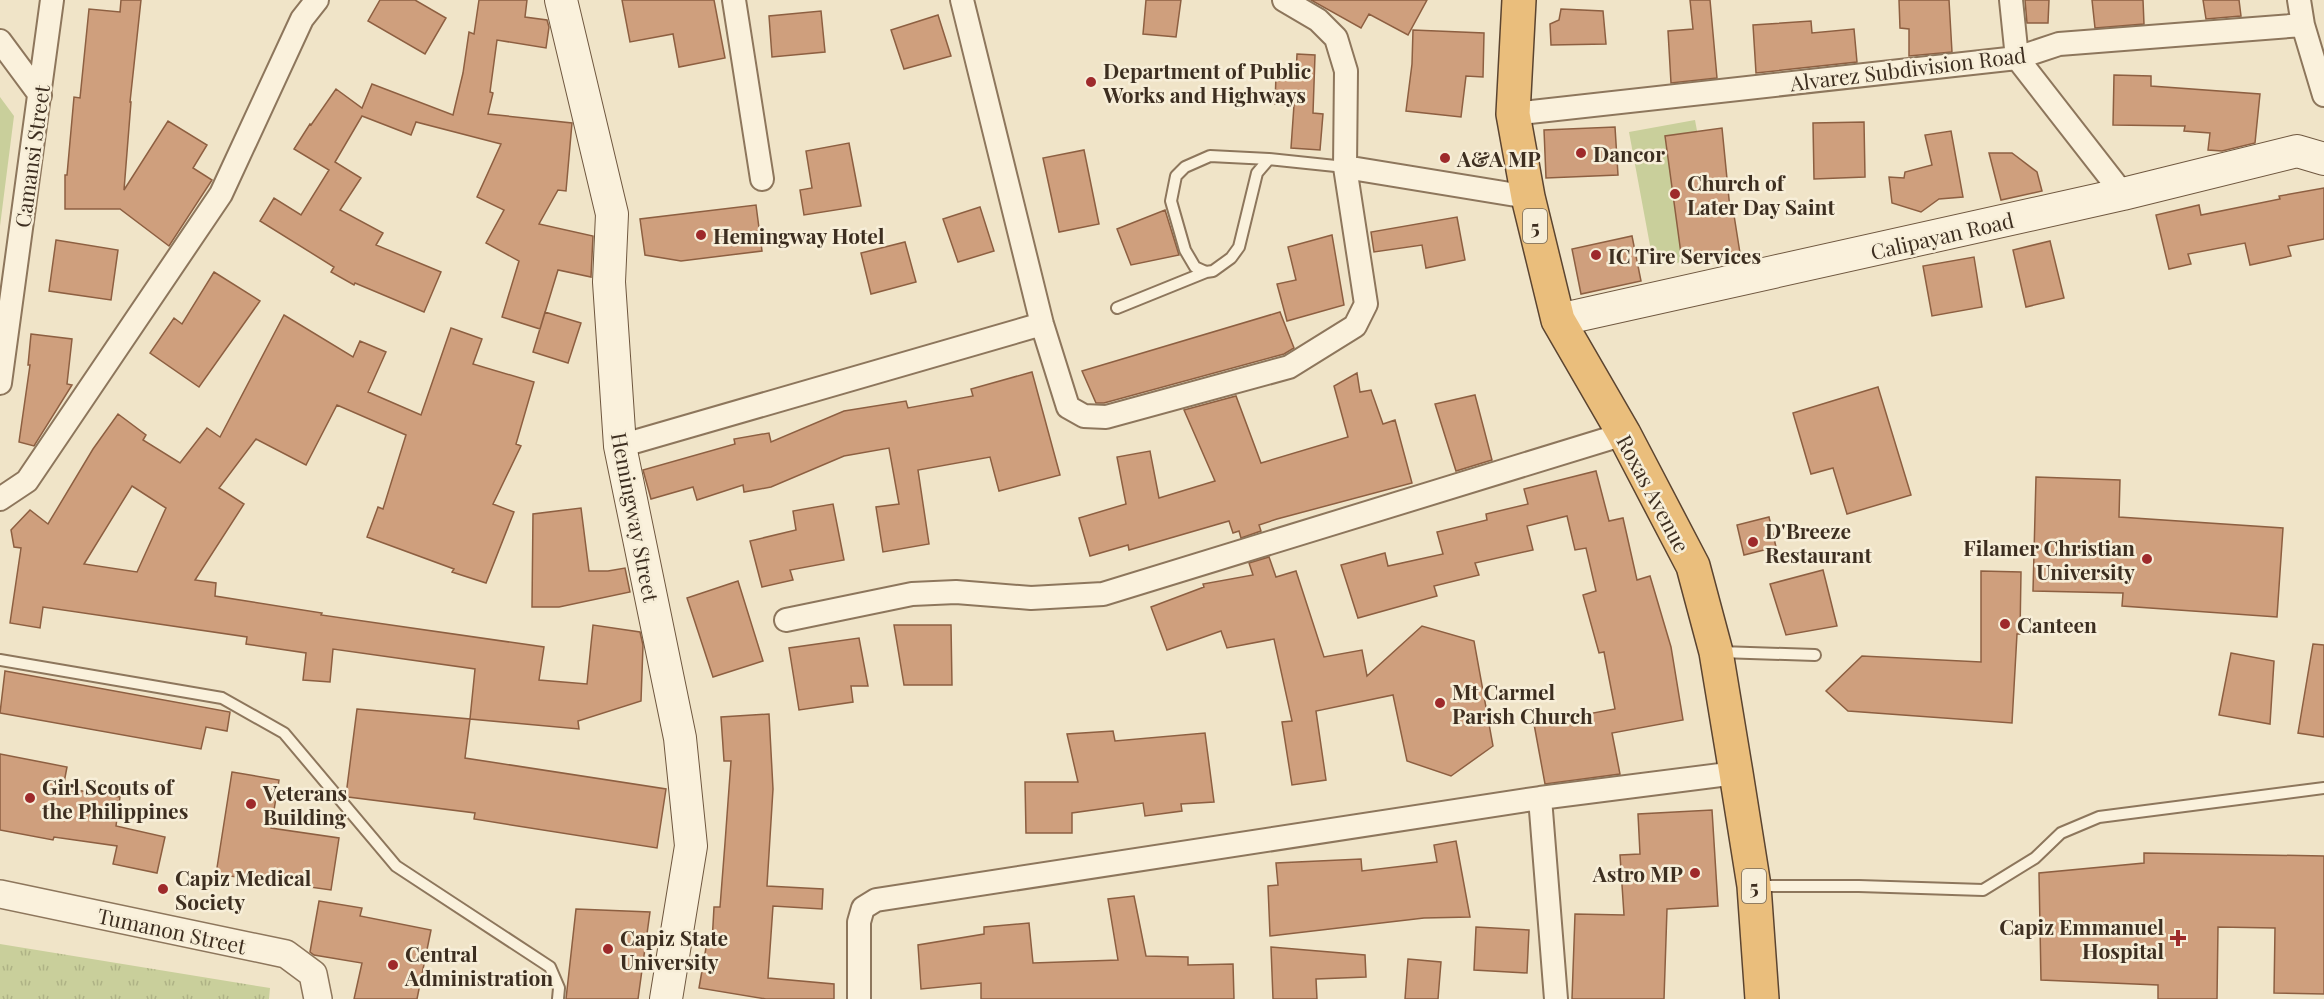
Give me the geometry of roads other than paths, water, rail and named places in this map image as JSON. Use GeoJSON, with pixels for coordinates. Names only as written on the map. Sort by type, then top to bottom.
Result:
{"type":"FeatureCollection","features":[{"type":"Feature","properties":{"kind":"highway","name":"Roxas Avenue"},"geometry":{"type":"LineString","coordinates":[[1519,0],[1513,114],[1528,197],[1558,320],[1624,434],[1693,566],[1716,652],[1754,886],[1762,999]]}},
{"type":"Feature","properties":{"kind":"main road","name":"Hemingway Street"},"geometry":{"type":"LineString","coordinates":[[561,0],[612,214],[609,282],[620,446],[681,738],[691,846],[666,999]]}},
{"type":"Feature","properties":{"kind":"main road","name":"Calipayan Road"},"geometry":{"type":"LineString","coordinates":[[1558,320],[2123,194],[2297,151],[2324,159]]}},
{"type":"Feature","properties":{"kind":"street","name":"Camansi Street"},"geometry":{"type":"LineString","coordinates":[[0,383],[52,0]]}},
{"type":"Feature","properties":{"kind":"street"},"geometry":{"type":"LineString","coordinates":[[0,500],[27,480],[221,194],[302,19],[317,0]]}},
{"type":"Feature","properties":{"kind":"street"},"geometry":{"type":"LineString","coordinates":[[734,0],[762,178]]}},
{"type":"Feature","properties":{"kind":"street"},"geometry":{"type":"LineString","coordinates":[[962,0],[1042,324],[1068,406],[1084,416],[1106,417],[1289,367],[1355,326],[1366,304],[1346,167],[1346,70],[1336,38],[1318,20],[1284,0]]}},
{"type":"Feature","properties":{"kind":"street"},"geometry":{"type":"LineString","coordinates":[[2011,0],[2017,58],[2123,194]]}},
{"type":"Feature","properties":{"kind":"street"},"geometry":{"type":"LineString","coordinates":[[2299,0],[2303,25],[2324,95]]}},
{"type":"Feature","properties":{"kind":"street","name":"Alvarez Subdivision Road"},"geometry":{"type":"LineString","coordinates":[[1513,114],[2017,58],[2059,44],[2303,25]]}},
{"type":"Feature","properties":{"kind":"street"},"geometry":{"type":"LineString","coordinates":[[0,41],[40,95]]}},
{"type":"Feature","properties":{"kind":"street"},"geometry":{"type":"LineString","coordinates":[[1346,167],[1528,197]]}},
{"type":"Feature","properties":{"kind":"street"},"geometry":{"type":"LineString","coordinates":[[620,446],[1042,324]]}},
{"type":"Feature","properties":{"kind":"street"},"geometry":{"type":"LineString","coordinates":[[786,620],[912,594],[956,592],[1031,598],[1103,594],[1624,434]]}},
{"type":"Feature","properties":{"kind":"street"},"geometry":{"type":"LineString","coordinates":[[859,999],[859,922],[863,908],[876,900],[1540,798],[1736,774]]}},
{"type":"Feature","properties":{"kind":"street"},"geometry":{"type":"LineString","coordinates":[[1540,798],[1556,999]]}},
{"type":"Feature","properties":{"kind":"street","name":"Tumanon Street"},"geometry":{"type":"LineString","coordinates":[[0,894],[286,954],[314,974],[318,999]]}},
{"type":"Feature","properties":{"kind":"lane"},"geometry":{"type":"LineString","coordinates":[[1206,272],[1195,267],[1185,250],[1171,201],[1176,176],[1185,167],[1210,156],[1346,167]]}},
{"type":"Feature","properties":{"kind":"lane"},"geometry":{"type":"LineString","coordinates":[[1117,308],[1213,271],[1223,264],[1239,247],[1257,173],[1269,159]]}},
{"type":"Feature","properties":{"kind":"lane"},"geometry":{"type":"LineString","coordinates":[[1716,652],[1815,655]]}},
{"type":"Feature","properties":{"kind":"lane"},"geometry":{"type":"LineString","coordinates":[[0,660],[222,698],[284,733],[396,866],[550,967],[559,988],[558,999]]}},
{"type":"Feature","properties":{"kind":"lane"},"geometry":{"type":"LineString","coordinates":[[1754,886],[1859,886],[1983,890],[2035,858],[2061,833],[2099,817],[2324,788]]}},
{"type":"Feature","properties":{"kind":"place","name":"Department of Public Works and Highways"},"geometry":{"type":"Point","coordinates":[1091,82]}},
{"type":"Feature","properties":{"kind":"place","name":"Dancor"},"geometry":{"type":"Point","coordinates":[1581,153]}},
{"type":"Feature","properties":{"kind":"place","name":"A&A MP"},"geometry":{"type":"Point","coordinates":[1445,158]}},
{"type":"Feature","properties":{"kind":"place","name":"Church of Later Day Saint"},"geometry":{"type":"Point","coordinates":[1675,194]}},
{"type":"Feature","properties":{"kind":"place","name":"Hemingway Hotel"},"geometry":{"type":"Point","coordinates":[701,235]}},
{"type":"Feature","properties":{"kind":"place","name":"IC Tire Services"},"geometry":{"type":"Point","coordinates":[1596,255]}},
{"type":"Feature","properties":{"kind":"place","name":"D'Breeze Restaurant"},"geometry":{"type":"Point","coordinates":[1753,542]}},
{"type":"Feature","properties":{"kind":"place","name":"Filamer Christian University"},"geometry":{"type":"Point","coordinates":[2147,559]}},
{"type":"Feature","properties":{"kind":"place","name":"Canteen"},"geometry":{"type":"Point","coordinates":[2005,624]}},
{"type":"Feature","properties":{"kind":"place","name":"Mt Carmel Parish Church"},"geometry":{"type":"Point","coordinates":[1440,703]}},
{"type":"Feature","properties":{"kind":"place","name":"Girl Scouts of the Philippines"},"geometry":{"type":"Point","coordinates":[30,798]}},
{"type":"Feature","properties":{"kind":"place","name":"Veterans Building"},"geometry":{"type":"Point","coordinates":[251,804]}},
{"type":"Feature","properties":{"kind":"place","name":"Astro MP"},"geometry":{"type":"Point","coordinates":[1695,873]}},
{"type":"Feature","properties":{"kind":"place","name":"Capiz Medical Society"},"geometry":{"type":"Point","coordinates":[163,889]}},
{"type":"Feature","properties":{"kind":"place","name":"Capiz Emmanuel Hospital"},"geometry":{"type":"Point","coordinates":[2178,938]}},
{"type":"Feature","properties":{"kind":"place","name":"Capiz State University"},"geometry":{"type":"Point","coordinates":[608,949]}},
{"type":"Feature","properties":{"kind":"place","name":"Central Administration"},"geometry":{"type":"Point","coordinates":[393,965]}}]}
